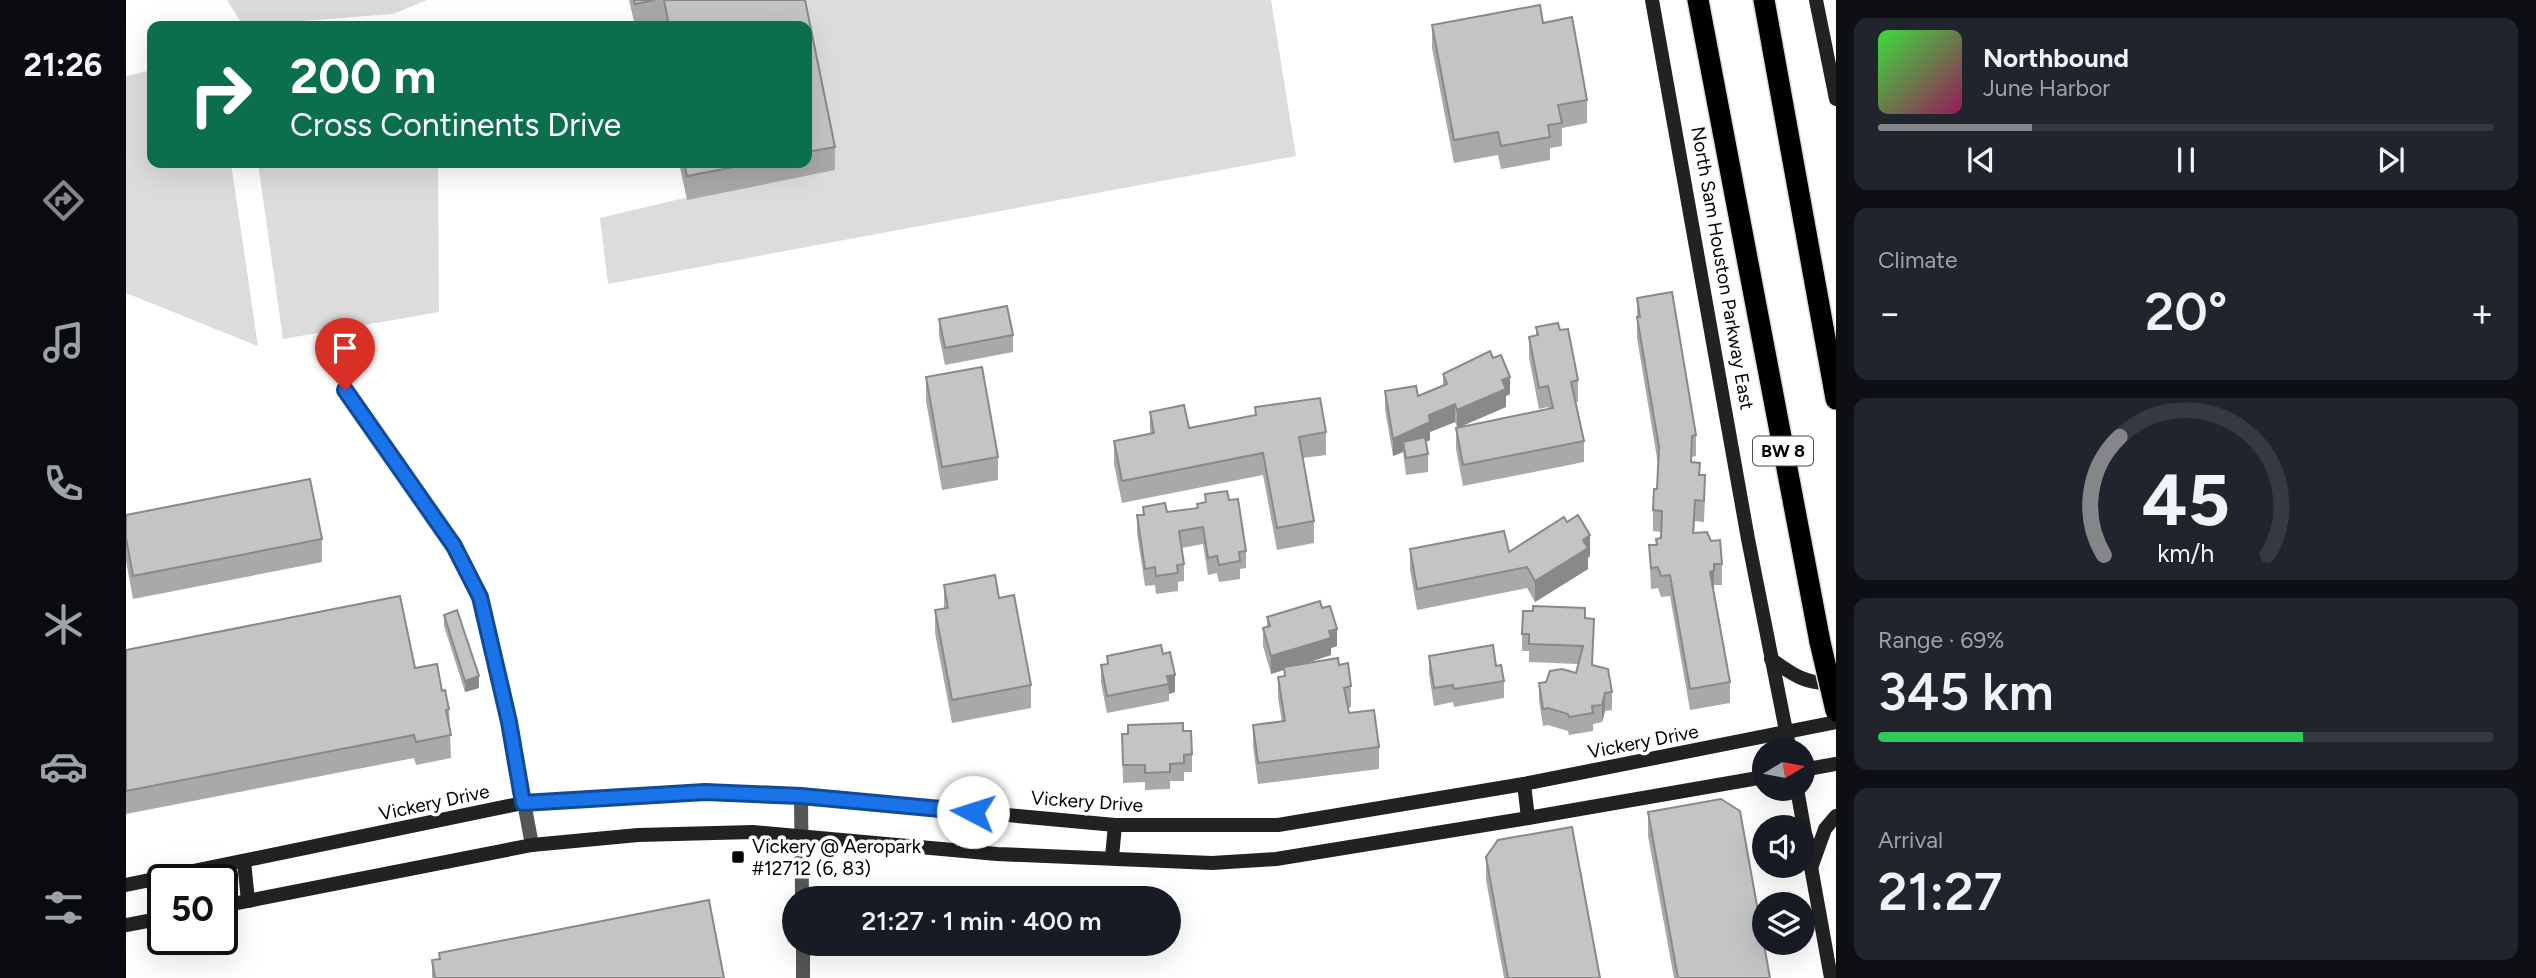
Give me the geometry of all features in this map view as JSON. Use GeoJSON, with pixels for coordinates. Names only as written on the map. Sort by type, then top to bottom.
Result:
{"type":"FeatureCollection","features":[{"type":"Feature","properties":{"kind":"highway"},"geometry":{"type":"LineString","coordinates":[[1690,0],[1746,260]]}},
{"type":"Feature","properties":{"kind":"highway","name":"North Sam Houston Parkway East"},"geometry":{"type":"LineString","coordinates":[[1698,0],[1820,642],[1836,711]]}},
{"type":"Feature","properties":{"kind":"highway"},"geometry":{"type":"LineString","coordinates":[[1764,0],[1836,399]]}},
{"type":"Feature","properties":{"kind":"main road","name":"North Sam Houston Parkway East"},"geometry":{"type":"LineString","coordinates":[[1652,0],[1787,738]]}},
{"type":"Feature","properties":{"kind":"main road"},"geometry":{"type":"LineString","coordinates":[[1816,0],[1836,99]]}},
{"type":"Feature","properties":{"kind":"main road"},"geometry":{"type":"LineString","coordinates":[[1771,659],[1795,677],[1822,684],[1836,682]]}},
{"type":"Feature","properties":{"kind":"main road","name":"Vickery Drive"},"geometry":{"type":"LineString","coordinates":[[126,885],[523,803],[705,792],[801,796],[1115,825],[1278,825],[1524,784],[1836,722]]}},
{"type":"Feature","properties":{"kind":"main road"},"geometry":{"type":"LineString","coordinates":[[1815,768],[1836,764]]}},
{"type":"Feature","properties":{"kind":"main road"},"geometry":{"type":"LineString","coordinates":[[238,903],[532,845],[638,835],[753,832],[998,854],[1212,863],[1276,859],[1752,779]]}},
{"type":"Feature","properties":{"kind":"main road"},"geometry":{"type":"LineString","coordinates":[[1524,784],[1528,818]]}},
{"type":"Feature","properties":{"kind":"main road"},"geometry":{"type":"LineString","coordinates":[[1815,856],[1825,829],[1836,816]]}},
{"type":"Feature","properties":{"kind":"main road"},"geometry":{"type":"LineString","coordinates":[[1112,857],[1115,825]]}},
{"type":"Feature","properties":{"kind":"main road"},"geometry":{"type":"LineString","coordinates":[[244,861],[248,901]]}},
{"type":"Feature","properties":{"kind":"main road"},"geometry":{"type":"LineString","coordinates":[[1812,878],[1831,978]]}},
{"type":"Feature","properties":{"kind":"main road"},"geometry":{"type":"LineString","coordinates":[[126,925],[147,921]]}},
{"type":"Feature","properties":{"kind":"street"},"geometry":{"type":"LineString","coordinates":[[345,390],[454,546],[480,597],[509,722],[532,845]]}},
{"type":"Feature","properties":{"kind":"street"},"geometry":{"type":"LineString","coordinates":[[801,796],[802,886]]}},
{"type":"Feature","properties":{"kind":"street"},"geometry":{"type":"LineString","coordinates":[[803,956],[803,978]]}},
{"type":"Feature","properties":{"kind":"shaded area"},"geometry":{"type":"Polygon","coordinates":[[[227,0],[427,0],[393,14],[306,21],[240,21],[227,0]]]}},
{"type":"Feature","properties":{"kind":"shaded area"},"geometry":{"type":"Polygon","coordinates":[[[793,0],[1271,0],[1296,156],[608,284],[600,218],[815,167],[812,143],[812,21],[804,21],[793,0]]]}},
{"type":"Feature","properties":{"kind":"shaded area"},"geometry":{"type":"Polygon","coordinates":[[[147,71],[147,168],[232,168],[258,346],[126,293],[126,76],[147,71]]]}},
{"type":"Feature","properties":{"kind":"shaded area"},"geometry":{"type":"Polygon","coordinates":[[[259,168],[438,168],[439,312],[283,339],[259,168]]]}},
{"type":"Feature","properties":{"kind":"building"},"geometry":{"type":"Polygon","coordinates":[[[634,0],[655,0],[635,4],[634,0]]]}},
{"type":"Feature","properties":{"kind":"building"},"geometry":{"type":"Polygon","coordinates":[[[664,0],[805,0],[809,21],[668,21],[664,0]]]}},
{"type":"Feature","properties":{"kind":"building"},"geometry":{"type":"Polygon","coordinates":[[[1540,5],[1543,23],[1572,17],[1587,100],[1558,105],[1562,123],[1548,125],[1550,137],[1501,146],[1498,132],[1454,140],[1432,25],[1540,5]]]}},
{"type":"Feature","properties":{"kind":"building"},"geometry":{"type":"Polygon","coordinates":[[[812,34],[835,147],[812,151],[812,34]]]}},
{"type":"Feature","properties":{"kind":"building"},"geometry":{"type":"Polygon","coordinates":[[[685,168],[729,168],[687,176],[685,168]]]}},
{"type":"Feature","properties":{"kind":"building"},"geometry":{"type":"Polygon","coordinates":[[[1672,292],[1696,435],[1692,436],[1691,462],[1700,463],[1699,475],[1705,475],[1704,501],[1695,500],[1693,533],[1707,532],[1711,541],[1720,540],[1722,564],[1714,564],[1714,570],[1710,572],[1730,682],[1690,689],[1670,575],[1661,576],[1658,567],[1651,568],[1649,545],[1657,545],[1656,539],[1661,538],[1662,511],[1653,510],[1659,447],[1637,317],[1640,317],[1637,298],[1672,292]]]}},
{"type":"Feature","properties":{"kind":"building"},"geometry":{"type":"Polygon","coordinates":[[[1007,306],[1013,335],[945,348],[939,319],[1007,306]]]}},
{"type":"Feature","properties":{"kind":"building"},"geometry":{"type":"Polygon","coordinates":[[[1558,323],[1560,330],[1568,329],[1578,380],[1571,382],[1584,441],[1463,465],[1456,428],[1553,408],[1548,386],[1539,388],[1529,337],[1538,335],[1536,327],[1558,323]]]}},
{"type":"Feature","properties":{"kind":"building"},"geometry":{"type":"Polygon","coordinates":[[[1490,351],[1493,358],[1501,355],[1510,377],[1502,380],[1506,389],[1457,410],[1455,404],[1429,415],[1430,422],[1393,439],[1385,391],[1416,386],[1418,396],[1447,384],[1443,374],[1490,351]]]}},
{"type":"Feature","properties":{"kind":"building"},"geometry":{"type":"Polygon","coordinates":[[[982,367],[998,457],[942,467],[926,377],[982,367]]]}},
{"type":"Feature","properties":{"kind":"building"},"geometry":{"type":"Polygon","coordinates":[[[1320,398],[1326,432],[1299,437],[1314,521],[1277,528],[1263,453],[1122,481],[1114,441],[1154,433],[1150,412],[1184,405],[1189,428],[1256,415],[1255,407],[1320,398]]]}},
{"type":"Feature","properties":{"kind":"building"},"geometry":{"type":"Polygon","coordinates":[[[1425,437],[1428,454],[1406,458],[1403,442],[1425,437]]]}},
{"type":"Feature","properties":{"kind":"building"},"geometry":{"type":"Polygon","coordinates":[[[310,479],[322,539],[133,576],[126,538],[126,515],[310,479]]]}},
{"type":"Feature","properties":{"kind":"building"},"geometry":{"type":"Polygon","coordinates":[[[1227,491],[1229,500],[1238,499],[1246,551],[1239,552],[1240,561],[1219,565],[1217,556],[1208,558],[1203,527],[1179,531],[1184,564],[1177,565],[1178,573],[1156,576],[1155,567],[1145,569],[1137,515],[1144,515],[1143,507],[1165,503],[1167,512],[1198,508],[1197,504],[1206,502],[1205,494],[1227,491]]]}},
{"type":"Feature","properties":{"kind":"building"},"geometry":{"type":"Polygon","coordinates":[[[1578,515],[1590,535],[1583,540],[1588,548],[1535,581],[1527,567],[1417,589],[1410,549],[1504,531],[1509,552],[1564,517],[1567,522],[1578,515]]]}},
{"type":"Feature","properties":{"kind":"building"},"geometry":{"type":"Polygon","coordinates":[[[995,575],[999,598],[1014,595],[1031,685],[952,700],[935,610],[948,608],[944,585],[995,575]]]}},
{"type":"Feature","properties":{"kind":"building"},"geometry":{"type":"Polygon","coordinates":[[[400,596],[415,668],[437,664],[442,691],[445,690],[449,709],[446,710],[451,735],[416,742],[414,735],[126,791],[126,650],[400,596]]]}},
{"type":"Feature","properties":{"kind":"building"},"geometry":{"type":"Polygon","coordinates":[[[1320,601],[1322,608],[1330,606],[1337,629],[1329,631],[1331,638],[1271,656],[1263,628],[1270,626],[1267,617],[1320,601]]]}},
{"type":"Feature","properties":{"kind":"building"},"geometry":{"type":"Polygon","coordinates":[[[1533,606],[1585,608],[1585,618],[1594,619],[1592,665],[1608,669],[1612,692],[1605,693],[1602,705],[1592,706],[1593,713],[1569,717],[1568,714],[1543,709],[1539,683],[1546,682],[1550,671],[1562,669],[1576,673],[1583,646],[1529,644],[1529,634],[1522,634],[1523,611],[1533,611],[1533,606]]]}},
{"type":"Feature","properties":{"kind":"building"},"geometry":{"type":"Polygon","coordinates":[[[457,610],[479,676],[465,681],[444,615],[457,610]]]}},
{"type":"Feature","properties":{"kind":"building"},"geometry":{"type":"Polygon","coordinates":[[[1161,645],[1163,654],[1170,652],[1175,675],[1167,676],[1169,684],[1107,696],[1101,665],[1108,664],[1107,656],[1161,645]]]}},
{"type":"Feature","properties":{"kind":"building"},"geometry":{"type":"Polygon","coordinates":[[[1493,645],[1496,666],[1501,665],[1504,681],[1454,689],[1453,685],[1434,688],[1429,656],[1493,645]]]}},
{"type":"Feature","properties":{"kind":"building"},"geometry":{"type":"Polygon","coordinates":[[[1338,658],[1339,665],[1348,663],[1351,686],[1344,688],[1349,713],[1374,710],[1379,747],[1258,763],[1253,725],[1285,721],[1278,677],[1285,676],[1284,667],[1338,658]]]}},
{"type":"Feature","properties":{"kind":"building"},"geometry":{"type":"Polygon","coordinates":[[[1183,723],[1183,731],[1191,731],[1192,754],[1184,755],[1184,763],[1170,764],[1170,772],[1145,773],[1145,765],[1123,765],[1122,734],[1128,734],[1128,725],[1183,723]]]}},
{"type":"Feature","properties":{"kind":"building"},"geometry":{"type":"Polygon","coordinates":[[[1721,799],[1740,811],[1755,892],[1752,892],[1752,955],[1766,955],[1770,978],[1678,978],[1648,812],[1721,799]]]}},
{"type":"Feature","properties":{"kind":"building"},"geometry":{"type":"Polygon","coordinates":[[[1572,827],[1600,978],[1508,978],[1486,857],[1498,840],[1572,827]]]}},
{"type":"Feature","properties":{"kind":"building"},"geometry":{"type":"Polygon","coordinates":[[[709,900],[724,978],[435,978],[432,960],[440,959],[439,953],[709,900]]]}},
{"type":"Feature","properties":{"kind":"place","name":"Vickery @ Aeropark #12712 (6, 83)"},"geometry":{"type":"Point","coordinates":[738,857]}},
{"type":"Feature","properties":{"kind":"route"},"geometry":{"type":"LineString","coordinates":[[345,390],[454,546],[480,597],[509,722],[523,803],[705,792],[801,796],[973,812]]}}]}
